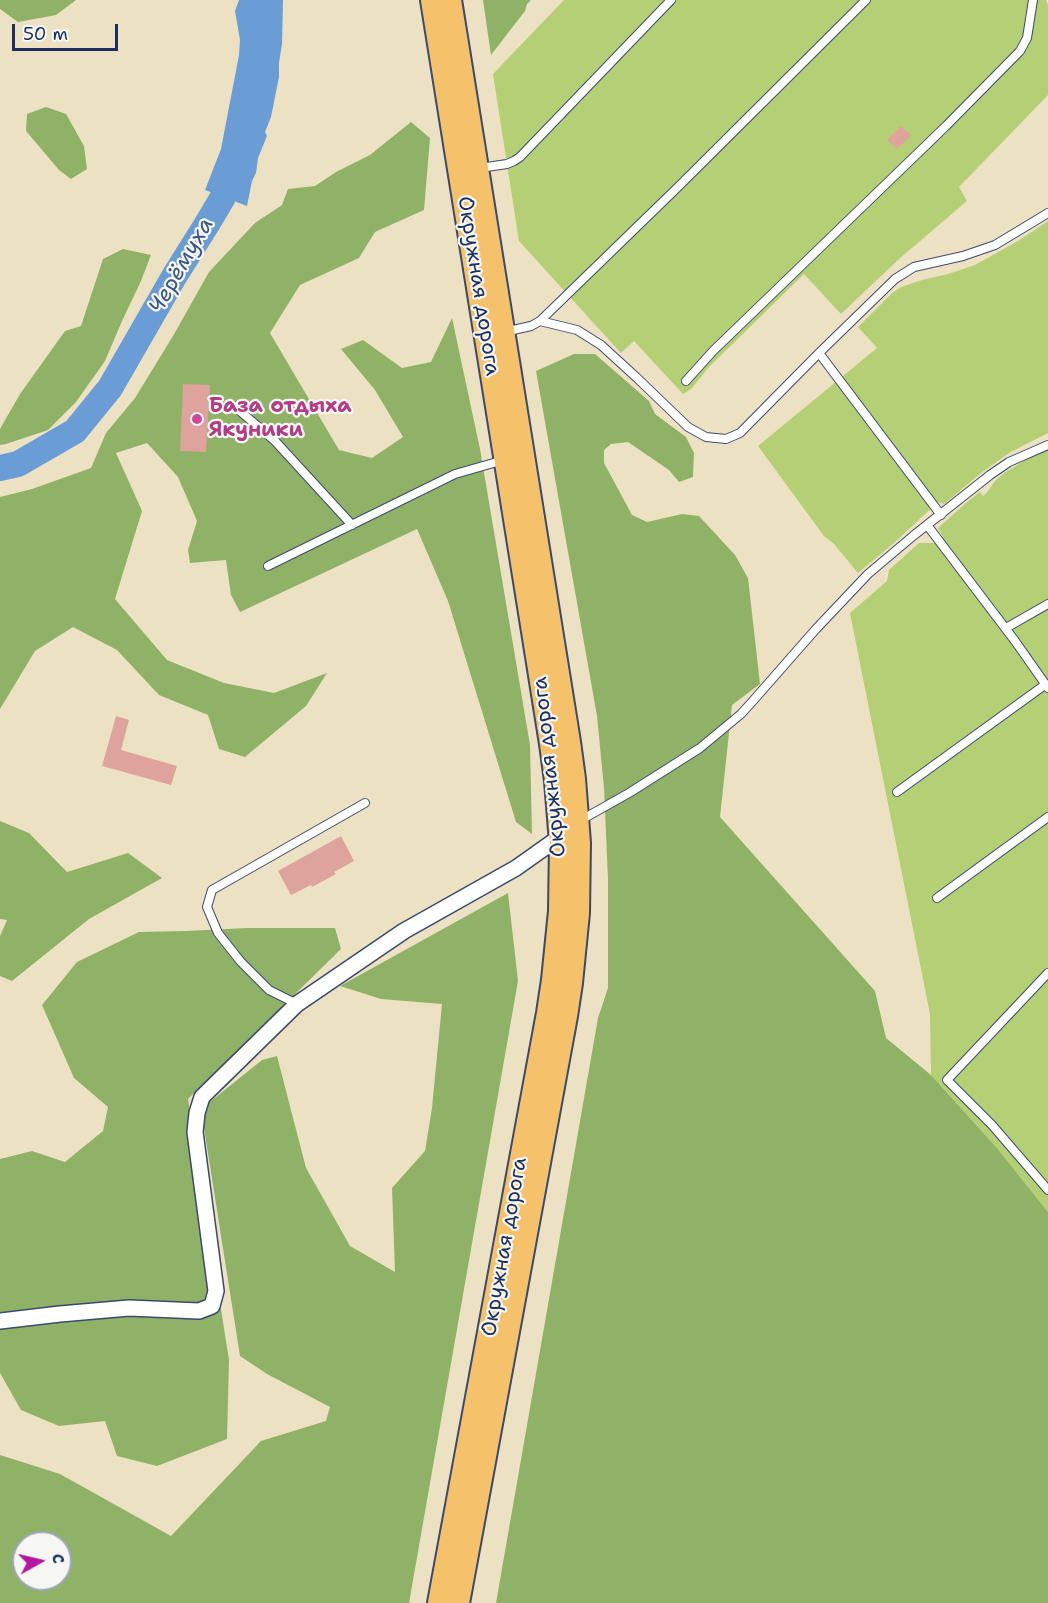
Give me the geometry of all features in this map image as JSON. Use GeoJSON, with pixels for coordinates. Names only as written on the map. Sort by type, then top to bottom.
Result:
{"type":"FeatureCollection","features":[{"type":"Feature","properties":{"kind":"main road","name":"Окружная дорога"},"geometry":{"type":"LineString","coordinates":[[432,0],[551,744],[561,837],[560,911],[553,980],[439,1603]]}},
{"type":"Feature","properties":{"kind":"main road","name":"Окружная дорога"},"geometry":{"type":"LineString","coordinates":[[450,0],[569,741],[579,843],[578,902],[569,994],[458,1603]]}},
{"type":"Feature","properties":{"kind":"street"},"geometry":{"type":"LineString","coordinates":[[0,1321],[129,1308],[199,1311],[212,1306],[216,1291],[195,1132],[202,1097],[297,1004],[404,931],[516,868],[561,837],[578,822]]}},
{"type":"Feature","properties":{"kind":"lane"},"geometry":{"type":"LineString","coordinates":[[477,168],[507,164],[520,156],[671,0]]}},
{"type":"Feature","properties":{"kind":"lane"},"geometry":{"type":"LineString","coordinates":[[503,332],[531,326],[540,321],[866,0]]}},
{"type":"Feature","properties":{"kind":"lane"},"geometry":{"type":"LineString","coordinates":[[686,381],[713,351],[946,126],[1020,51],[1027,38],[1033,0]]}},
{"type":"Feature","properties":{"kind":"lane"},"geometry":{"type":"LineString","coordinates":[[540,321],[577,330],[601,345],[688,427],[706,437],[726,439],[740,433],[896,279],[914,267],[963,256],[995,245],[1048,213]]}},
{"type":"Feature","properties":{"kind":"lane"},"geometry":{"type":"LineString","coordinates":[[819,353],[941,515]]}},
{"type":"Feature","properties":{"kind":"lane"},"geometry":{"type":"LineString","coordinates":[[234,405],[275,441],[352,525]]}},
{"type":"Feature","properties":{"kind":"lane"},"geometry":{"type":"LineString","coordinates":[[578,822],[609,806],[684,759],[741,714],[868,574],[927,525],[1010,462],[1048,445]]}},
{"type":"Feature","properties":{"kind":"lane"},"geometry":{"type":"LineString","coordinates":[[268,566],[455,474],[505,460]]}},
{"type":"Feature","properties":{"kind":"lane"},"geometry":{"type":"LineString","coordinates":[[897,792],[1047,686],[927,525]]}},
{"type":"Feature","properties":{"kind":"lane"},"geometry":{"type":"LineString","coordinates":[[1006,628],[1048,604]]}},
{"type":"Feature","properties":{"kind":"lane"},"geometry":{"type":"LineString","coordinates":[[297,1004],[269,990],[241,962],[218,933],[207,907],[212,890],[364,803]]}},
{"type":"Feature","properties":{"kind":"lane"},"geometry":{"type":"LineString","coordinates":[[937,898],[1048,818]]}},
{"type":"Feature","properties":{"kind":"lane"},"geometry":{"type":"LineString","coordinates":[[1048,973],[947,1080],[992,1125],[1048,1190]]}},
{"type":"Feature","properties":{"kind":"green space"},"geometry":{"type":"Polygon","coordinates":[[[0,0],[76,0],[56,15],[18,22],[0,9],[0,0]]]}},
{"type":"Feature","properties":{"kind":"green space"},"geometry":{"type":"Polygon","coordinates":[[[483,0],[531,0],[491,55],[483,0]]]}},
{"type":"Feature","properties":{"kind":"green space"},"geometry":{"type":"Polygon","coordinates":[[[564,0],[1046,0],[1048,5],[1048,95],[959,187],[967,201],[899,259],[841,314],[804,274],[709,367],[691,389],[683,394],[634,341],[621,353],[519,241],[493,74],[564,0]]]}},
{"type":"Feature","properties":{"kind":"green space"},"geometry":{"type":"Polygon","coordinates":[[[46,107],[66,114],[84,146],[87,169],[71,179],[59,170],[26,131],[27,114],[46,107]]]}},
{"type":"Feature","properties":{"kind":"green space"},"geometry":{"type":"Polygon","coordinates":[[[411,122],[430,138],[424,210],[375,232],[359,258],[300,285],[270,333],[339,450],[372,458],[403,437],[375,390],[341,349],[363,340],[402,368],[431,362],[452,318],[480,449],[530,745],[532,834],[516,822],[448,601],[417,529],[240,612],[231,595],[226,560],[190,563],[188,550],[197,521],[178,477],[147,443],[116,453],[142,511],[115,599],[167,660],[224,683],[274,693],[327,673],[306,706],[245,757],[219,749],[208,715],[159,695],[117,650],[73,627],[35,651],[0,709],[0,497],[32,489],[91,468],[106,433],[135,398],[209,272],[255,223],[282,205],[288,189],[315,186],[336,172],[370,155],[411,122]]]}},
{"type":"Feature","properties":{"kind":"green space"},"geometry":{"type":"Polygon","coordinates":[[[1048,221],[1048,433],[1009,453],[944,504],[938,502],[858,573],[834,544],[824,536],[758,446],[877,348],[858,327],[892,293],[901,287],[975,265],[1048,221]]]}},
{"type":"Feature","properties":{"kind":"green space"},"geometry":{"type":"Polygon","coordinates":[[[123,249],[151,255],[105,361],[76,402],[48,430],[0,445],[0,429],[20,394],[65,331],[81,326],[103,259],[123,249]]]}},
{"type":"Feature","properties":{"kind":"green space"},"geometry":{"type":"Polygon","coordinates":[[[574,354],[595,354],[649,401],[655,414],[686,437],[694,453],[693,477],[679,482],[669,470],[628,442],[611,444],[604,450],[604,463],[632,515],[647,522],[682,514],[699,516],[735,555],[748,578],[760,684],[732,705],[720,817],[875,991],[886,1038],[931,1075],[997,1148],[1048,1212],[1048,1603],[496,1603],[598,1018],[608,988],[608,879],[604,788],[597,716],[536,371],[574,354]]]}},
{"type":"Feature","properties":{"kind":"green space"},"geometry":{"type":"Polygon","coordinates":[[[1048,450],[1048,1212],[997,1148],[931,1075],[930,1014],[850,613],[887,581],[889,570],[919,543],[934,543],[943,537],[938,528],[967,502],[980,492],[983,496],[1004,473],[1048,450]]]}},
{"type":"Feature","properties":{"kind":"green space"},"geometry":{"type":"Polygon","coordinates":[[[0,821],[29,833],[67,872],[128,853],[162,878],[89,919],[12,981],[0,976],[0,936],[7,920],[0,919],[0,821]]]}},
{"type":"Feature","properties":{"kind":"green space"},"geometry":{"type":"Polygon","coordinates":[[[508,893],[518,981],[409,1603],[0,1603],[0,1455],[60,1474],[171,1536],[261,1441],[326,1421],[330,1407],[267,1374],[240,1356],[201,1109],[262,1060],[277,1056],[306,1168],[350,1246],[395,1272],[392,1188],[425,1151],[432,1108],[442,1004],[381,999],[340,986],[508,893]]]}},
{"type":"Feature","properties":{"kind":"green space"},"geometry":{"type":"Polygon","coordinates":[[[335,928],[341,949],[188,1099],[229,1360],[227,1439],[157,1466],[117,1456],[105,1421],[59,1426],[21,1410],[0,1373],[0,1159],[32,1151],[65,1162],[103,1131],[108,1107],[74,1078],[42,1005],[77,962],[139,932],[335,928]]]}},
{"type":"Feature","properties":{"kind":"water","name":"Черёмуха"},"geometry":{"type":"Polygon","coordinates":[[[239,0],[283,0],[279,77],[271,117],[265,132],[267,136],[258,158],[247,206],[205,190],[221,149],[239,55],[240,40],[235,11],[239,0]]]}},
{"type":"Feature","properties":{"kind":"building"},"geometry":{"type":"Polygon","coordinates":[[[901,126],[911,135],[897,149],[887,140],[901,126]]]}},
{"type":"Feature","properties":{"kind":"building"},"geometry":{"type":"Polygon","coordinates":[[[183,384],[210,385],[206,452],[180,451],[183,384]]]}},
{"type":"Feature","properties":{"kind":"building"},"geometry":{"type":"Polygon","coordinates":[[[116,716],[129,720],[121,750],[177,766],[171,785],[102,766],[116,716]]]}},
{"type":"Feature","properties":{"kind":"building"},"geometry":{"type":"Polygon","coordinates":[[[341,836],[354,861],[312,887],[311,885],[291,895],[278,871],[341,836]]]}},
{"type":"Feature","properties":{"kind":"waterway","name":"Черёмуха"},"geometry":{"type":"LineString","coordinates":[[0,468],[18,464],[75,431],[110,388],[223,197],[235,165]]}},
{"type":"Feature","properties":{"kind":"place","name":"База отдыха Якуники"},"geometry":{"type":"Point","coordinates":[197,419]}}]}
